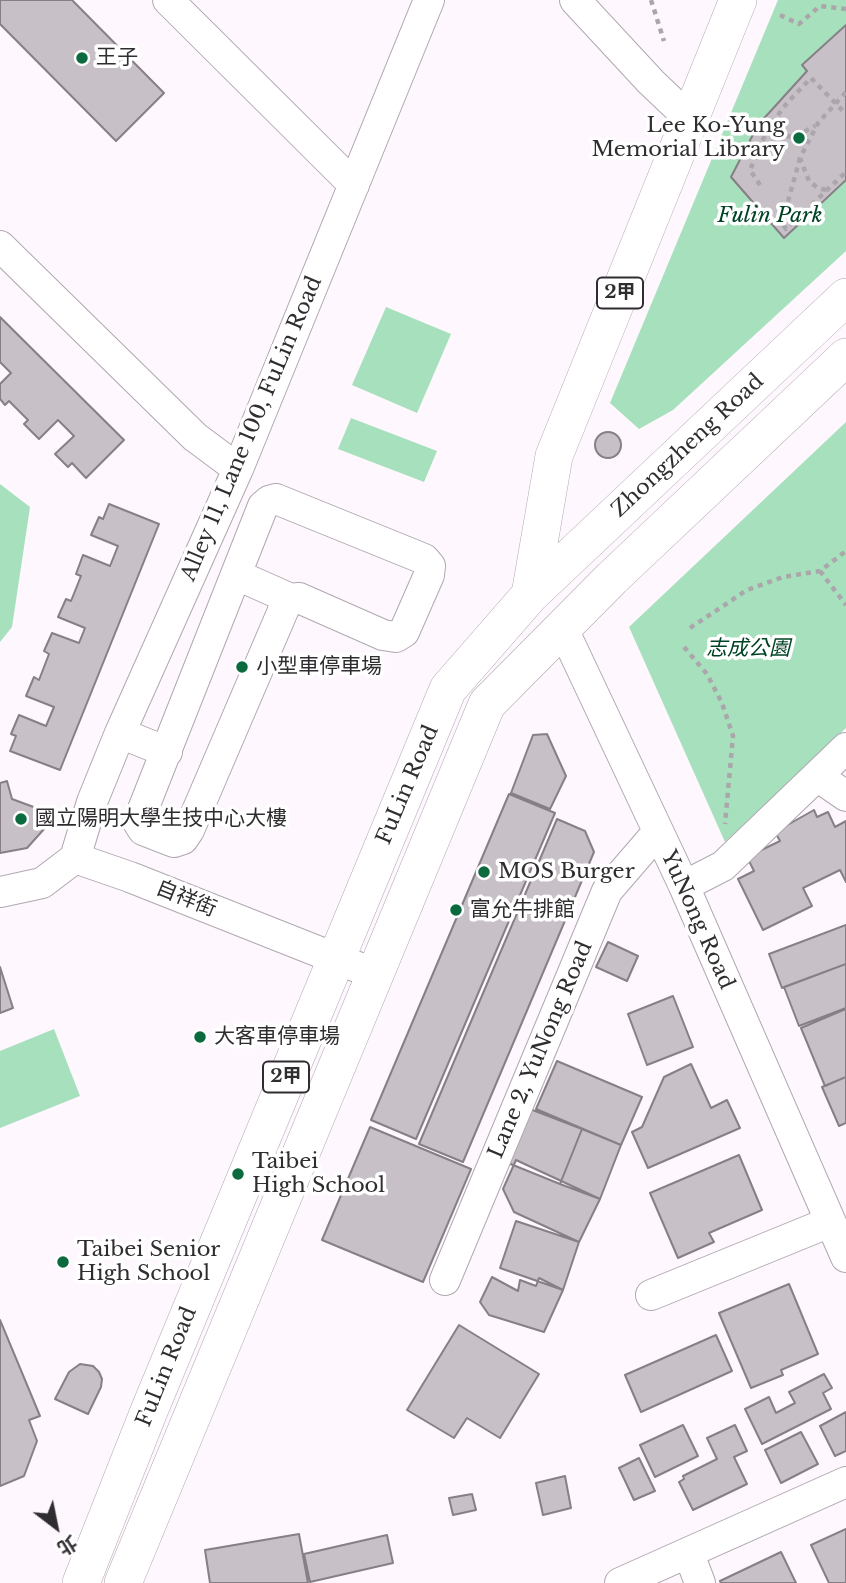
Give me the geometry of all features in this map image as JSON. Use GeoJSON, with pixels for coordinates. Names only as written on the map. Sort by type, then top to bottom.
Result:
{"type":"FeatureCollection","features":[{"type":"Feature","properties":{"kind":"main road","name":"2甲"},"geometry":{"type":"LineString","coordinates":[[530,595],[554,456],[738,0]]}},
{"type":"Feature","properties":{"kind":"main road","name":"Zhongzheng Road"},"geometry":{"type":"LineString","coordinates":[[530,595],[846,297]]}},
{"type":"Feature","properties":{"kind":"main road","name":"Zhongzheng Road"},"geometry":{"type":"LineString","coordinates":[[562,627],[846,357]]}},
{"type":"Feature","properties":{"kind":"main road","name":"YuNong Road"},"geometry":{"type":"LineString","coordinates":[[530,595],[562,627]]}},
{"type":"Feature","properties":{"kind":"main road","name":"FuLin Road"},"geometry":{"type":"LineString","coordinates":[[81,1583],[149,1411],[448,690],[530,595]]}},
{"type":"Feature","properties":{"kind":"main road","name":"FuLin Road"},"geometry":{"type":"LineString","coordinates":[[123,1583],[487,704],[562,627]]}},
{"type":"Feature","properties":{"kind":"street"},"geometry":{"type":"LineString","coordinates":[[168,0],[354,185]]}},
{"type":"Feature","properties":{"kind":"street","name":"Alley 11, Lane 100, FuLin Road"},"geometry":{"type":"LineString","coordinates":[[75,858],[92,802],[120,733],[238,469],[429,0]]}},
{"type":"Feature","properties":{"kind":"street"},"geometry":{"type":"LineString","coordinates":[[575,0],[691,121]]}},
{"type":"Feature","properties":{"kind":"street"},"geometry":{"type":"LineString","coordinates":[[0,246],[195,437],[238,469]]}},
{"type":"Feature","properties":{"kind":"street"},"geometry":{"type":"LineString","coordinates":[[237,575],[290,599],[299,598],[383,635],[396,637],[404,632],[429,575],[430,566],[424,559],[276,499],[263,506],[138,822],[143,830],[174,842],[183,839],[189,830],[290,599]]}},
{"type":"Feature","properties":{"kind":"street","name":"YuNong Road"},"geometry":{"type":"LineString","coordinates":[[562,627],[684,887],[846,1257]]}},
{"type":"Feature","properties":{"kind":"street"},"geometry":{"type":"LineString","coordinates":[[120,733],[166,752]]}},
{"type":"Feature","properties":{"kind":"street"},"geometry":{"type":"LineString","coordinates":[[684,887],[723,866],[846,748]]}},
{"type":"Feature","properties":{"kind":"street"},"geometry":{"type":"LineString","coordinates":[[817,776],[846,796]]}},
{"type":"Feature","properties":{"kind":"street","name":"Lane 2, YuNong Road"},"geometry":{"type":"LineString","coordinates":[[445,1280],[607,891],[657,833]]}},
{"type":"Feature","properties":{"kind":"street"},"geometry":{"type":"LineString","coordinates":[[0,892],[42,883],[75,858]]}},
{"type":"Feature","properties":{"kind":"street","name":"自祥街"},"geometry":{"type":"LineString","coordinates":[[75,858],[130,877],[375,974]]}},
{"type":"Feature","properties":{"kind":"street"},"geometry":{"type":"LineString","coordinates":[[651,1295],[830,1222]]}},
{"type":"Feature","properties":{"kind":"street"},"geometry":{"type":"LineString","coordinates":[[620,1583],[846,1482]]}},
{"type":"Feature","properties":{"kind":"street"},"geometry":{"type":"LineString","coordinates":[[689,1554],[700,1583]]}},
{"type":"Feature","properties":{"kind":"path"},"geometry":{"type":"LineString","coordinates":[[651,0],[664,41]]}},
{"type":"Feature","properties":{"kind":"path"},"geometry":{"type":"LineString","coordinates":[[780,15],[799,24],[820,6],[846,9]]}},
{"type":"Feature","properties":{"kind":"path"},"geometry":{"type":"LineString","coordinates":[[760,185],[750,170],[768,128],[811,78],[846,114]]}},
{"type":"Feature","properties":{"kind":"path"},"geometry":{"type":"LineString","coordinates":[[768,128],[779,135],[794,137],[806,132],[818,123],[846,92]]}},
{"type":"Feature","properties":{"kind":"path"},"geometry":{"type":"LineString","coordinates":[[818,123],[800,158],[782,223],[786,229],[846,172]]}},
{"type":"Feature","properties":{"kind":"path"},"geometry":{"type":"LineString","coordinates":[[800,158],[809,181],[818,188],[827,190]]}},
{"type":"Feature","properties":{"kind":"path"},"geometry":{"type":"LineString","coordinates":[[690,628],[747,590],[783,577],[820,570],[846,551]]}},
{"type":"Feature","properties":{"kind":"path"},"geometry":{"type":"LineString","coordinates":[[820,570],[846,605]]}},
{"type":"Feature","properties":{"kind":"path"},"geometry":{"type":"LineString","coordinates":[[684,647],[708,674],[722,703],[733,736],[723,834]]}},
{"type":"Feature","properties":{"kind":"green space","name":"Fulin Park"},"geometry":{"type":"Polygon","coordinates":[[[778,0],[846,0],[846,251],[673,410],[639,429],[610,403],[778,0]]]}},
{"type":"Feature","properties":{"kind":"green space"},"geometry":{"type":"Polygon","coordinates":[[[386,307],[451,334],[417,413],[352,385],[386,307]]]}},
{"type":"Feature","properties":{"kind":"green space"},"geometry":{"type":"Polygon","coordinates":[[[351,418],[437,451],[424,482],[338,449],[351,418]]]}},
{"type":"Feature","properties":{"kind":"green space","name":"志成公園"},"geometry":{"type":"Polygon","coordinates":[[[846,422],[846,728],[725,842],[629,627],[846,422]]]}},
{"type":"Feature","properties":{"kind":"green space"},"geometry":{"type":"Polygon","coordinates":[[[0,484],[30,507],[12,627],[0,642],[0,484]]]}},
{"type":"Feature","properties":{"kind":"green space"},"geometry":{"type":"Polygon","coordinates":[[[54,1029],[80,1096],[0,1128],[0,1051],[54,1029]]]}},
{"type":"Feature","properties":{"kind":"building","name":"王子"},"geometry":{"type":"Polygon","coordinates":[[[0,0],[72,0],[164,93],[116,141],[0,24],[0,0]]]}},
{"type":"Feature","properties":{"kind":"building","name":"Lee Ko-Yung Memorial Library"},"geometry":{"type":"Polygon","coordinates":[[[846,25],[846,180],[784,238],[731,177],[758,125],[807,71],[802,65],[846,25]]]}},
{"type":"Feature","properties":{"kind":"building"},"geometry":{"type":"Polygon","coordinates":[[[0,317],[124,440],[86,478],[72,463],[68,467],[55,454],[74,436],[58,420],[39,439],[24,424],[28,420],[9,401],[5,405],[0,399],[0,384],[11,373],[0,362],[0,317]]]}},
{"type":"Feature","properties":{"kind":"building"},"geometry":{"type":"Polygon","coordinates":[[[608,432],[617,436],[621,445],[617,454],[608,458],[599,454],[595,445],[599,436],[608,432]]]}},
{"type":"Feature","properties":{"kind":"building"},"geometry":{"type":"Polygon","coordinates":[[[109,504],[159,524],[60,770],[10,751],[16,736],[11,734],[19,715],[46,726],[54,707],[26,696],[34,677],[39,680],[49,654],[44,651],[52,633],[79,643],[85,628],[58,617],[66,599],[71,601],[81,576],[76,574],[83,555],[110,566],[118,546],[91,535],[99,517],[103,519],[109,504]]]}},
{"type":"Feature","properties":{"kind":"building"},"geometry":{"type":"Polygon","coordinates":[[[547,734],[566,776],[550,809],[511,793],[533,735],[547,734]]]}},
{"type":"Feature","properties":{"kind":"building","name":"國立陽明大學生技中心大樓"},"geometry":{"type":"Polygon","coordinates":[[[7,781],[12,799],[39,809],[45,828],[27,848],[0,853],[0,783],[7,781]]]}},
{"type":"Feature","properties":{"kind":"building"},"geometry":{"type":"Polygon","coordinates":[[[509,794],[555,813],[416,1139],[371,1120],[509,794]]]}},
{"type":"Feature","properties":{"kind":"building"},"geometry":{"type":"Polygon","coordinates":[[[814,810],[817,817],[828,812],[835,827],[846,821],[846,882],[840,870],[803,888],[812,906],[763,930],[738,879],[754,871],[747,857],[780,841],[775,832],[814,810]]]}},
{"type":"Feature","properties":{"kind":"building"},"geometry":{"type":"Polygon","coordinates":[[[557,819],[585,831],[594,852],[463,1162],[419,1144],[557,819]]]}},
{"type":"Feature","properties":{"kind":"building"},"geometry":{"type":"Polygon","coordinates":[[[846,925],[846,964],[782,988],[769,954],[846,925]]]}},
{"type":"Feature","properties":{"kind":"building"},"geometry":{"type":"Polygon","coordinates":[[[608,942],[638,956],[627,981],[596,967],[608,942]]]}},
{"type":"Feature","properties":{"kind":"building"},"geometry":{"type":"Polygon","coordinates":[[[846,964],[846,1008],[799,1026],[784,987],[846,964]]]}},
{"type":"Feature","properties":{"kind":"building"},"geometry":{"type":"Polygon","coordinates":[[[0,967],[13,1008],[0,1013],[0,967]]]}},
{"type":"Feature","properties":{"kind":"building"},"geometry":{"type":"Polygon","coordinates":[[[673,996],[693,1047],[647,1065],[628,1014],[673,996]]]}},
{"type":"Feature","properties":{"kind":"building"},"geometry":{"type":"Polygon","coordinates":[[[846,1009],[846,1077],[825,1086],[801,1028],[846,1009]]]}},
{"type":"Feature","properties":{"kind":"building"},"geometry":{"type":"Polygon","coordinates":[[[557,1061],[642,1097],[621,1145],[536,1109],[557,1061]]]}},
{"type":"Feature","properties":{"kind":"building"},"geometry":{"type":"Polygon","coordinates":[[[691,1064],[711,1108],[727,1100],[740,1128],[648,1168],[632,1132],[642,1127],[664,1077],[691,1064]]]}},
{"type":"Feature","properties":{"kind":"building"},"geometry":{"type":"Polygon","coordinates":[[[846,1077],[846,1123],[839,1126],[822,1087],[846,1077]]]}},
{"type":"Feature","properties":{"kind":"building"},"geometry":{"type":"Polygon","coordinates":[[[530,1109],[582,1129],[560,1184],[508,1163],[530,1109]]]}},
{"type":"Feature","properties":{"kind":"building"},"geometry":{"type":"Polygon","coordinates":[[[370,1127],[471,1169],[423,1282],[322,1240],[370,1127]]]}},
{"type":"Feature","properties":{"kind":"building"},"geometry":{"type":"Polygon","coordinates":[[[582,1129],[621,1145],[600,1199],[560,1184],[582,1129]]]}},
{"type":"Feature","properties":{"kind":"building"},"geometry":{"type":"Polygon","coordinates":[[[739,1155],[762,1210],[709,1233],[714,1242],[678,1258],[650,1193],[739,1155]]]}},
{"type":"Feature","properties":{"kind":"building"},"geometry":{"type":"Polygon","coordinates":[[[516,1160],[600,1199],[579,1242],[514,1212],[503,1189],[516,1160]]]}},
{"type":"Feature","properties":{"kind":"building"},"geometry":{"type":"Polygon","coordinates":[[[516,1221],[579,1242],[563,1290],[500,1268],[516,1221]]]}},
{"type":"Feature","properties":{"kind":"building"},"geometry":{"type":"Polygon","coordinates":[[[492,1277],[518,1291],[520,1280],[536,1286],[539,1278],[563,1290],[544,1332],[489,1315],[480,1302],[492,1277]]]}},
{"type":"Feature","properties":{"kind":"building"},"geometry":{"type":"Polygon","coordinates":[[[789,1284],[818,1354],[781,1370],[783,1375],[751,1388],[719,1313],[789,1284]]]}},
{"type":"Feature","properties":{"kind":"building"},"geometry":{"type":"Polygon","coordinates":[[[0,1320],[40,1416],[29,1420],[37,1441],[24,1476],[0,1486],[0,1320]]]}},
{"type":"Feature","properties":{"kind":"building"},"geometry":{"type":"Polygon","coordinates":[[[459,1325],[539,1374],[500,1438],[467,1418],[454,1438],[407,1410],[459,1325]]]}},
{"type":"Feature","properties":{"kind":"building"},"geometry":{"type":"Polygon","coordinates":[[[716,1335],[732,1371],[641,1412],[625,1375],[716,1335]]]}},
{"type":"Feature","properties":{"kind":"building"},"geometry":{"type":"Polygon","coordinates":[[[80,1364],[93,1366],[102,1379],[88,1414],[55,1399],[69,1372],[80,1364]]]}},
{"type":"Feature","properties":{"kind":"building"},"geometry":{"type":"Polygon","coordinates":[[[824,1374],[832,1388],[823,1393],[831,1409],[762,1444],[745,1409],[769,1397],[776,1413],[795,1403],[789,1392],[824,1374]]]}},
{"type":"Feature","properties":{"kind":"building"},"geometry":{"type":"Polygon","coordinates":[[[846,1412],[846,1451],[835,1456],[820,1426],[846,1412]]]}},
{"type":"Feature","properties":{"kind":"building"},"geometry":{"type":"Polygon","coordinates":[[[683,1425],[698,1456],[655,1477],[640,1445],[683,1425]]]}},
{"type":"Feature","properties":{"kind":"building"},"geometry":{"type":"Polygon","coordinates":[[[735,1425],[747,1451],[734,1457],[747,1484],[693,1510],[679,1482],[684,1479],[683,1476],[717,1459],[707,1438],[735,1425]]]}},
{"type":"Feature","properties":{"kind":"building"},"geometry":{"type":"Polygon","coordinates":[[[801,1432],[818,1464],[781,1483],[765,1450],[801,1432]]]}},
{"type":"Feature","properties":{"kind":"building"},"geometry":{"type":"Polygon","coordinates":[[[639,1458],[655,1491],[634,1500],[619,1468],[639,1458]]]}},
{"type":"Feature","properties":{"kind":"building"},"geometry":{"type":"Polygon","coordinates":[[[565,1476],[571,1508],[543,1515],[536,1483],[565,1476]]]}},
{"type":"Feature","properties":{"kind":"building"},"geometry":{"type":"Polygon","coordinates":[[[472,1494],[476,1510],[453,1515],[449,1498],[472,1494]]]}},
{"type":"Feature","properties":{"kind":"building"},"geometry":{"type":"Polygon","coordinates":[[[846,1529],[846,1583],[829,1583],[811,1545],[846,1529]]]}},
{"type":"Feature","properties":{"kind":"building"},"geometry":{"type":"Polygon","coordinates":[[[299,1534],[308,1583],[210,1583],[205,1550],[299,1534]]]}},
{"type":"Feature","properties":{"kind":"building"},"geometry":{"type":"Polygon","coordinates":[[[387,1535],[393,1563],[310,1582],[304,1554],[387,1535]]]}},
{"type":"Feature","properties":{"kind":"building"},"geometry":{"type":"Polygon","coordinates":[[[781,1552],[796,1583],[720,1581],[781,1552]]]}},
{"type":"Feature","properties":{"kind":"place","name":"王子"},"geometry":{"type":"Point","coordinates":[82,58]}},
{"type":"Feature","properties":{"kind":"place","name":"Lee Ko-Yung Memorial Library"},"geometry":{"type":"Point","coordinates":[799,138]}},
{"type":"Feature","properties":{"kind":"place","name":"小型車停車場"},"geometry":{"type":"Point","coordinates":[242,667]}},
{"type":"Feature","properties":{"kind":"place","name":"國立陽明大學生技中心大樓"},"geometry":{"type":"Point","coordinates":[21,819]}},
{"type":"Feature","properties":{"kind":"place","name":"MOS Burger"},"geometry":{"type":"Point","coordinates":[484,872]}},
{"type":"Feature","properties":{"kind":"place","name":"富允牛排館"},"geometry":{"type":"Point","coordinates":[456,910]}},
{"type":"Feature","properties":{"kind":"place","name":"大客車停車場"},"geometry":{"type":"Point","coordinates":[200,1037]}},
{"type":"Feature","properties":{"kind":"place","name":"Taibei High School"},"geometry":{"type":"Point","coordinates":[238,1174]}},
{"type":"Feature","properties":{"kind":"place","name":"Taibei Senior High School"},"geometry":{"type":"Point","coordinates":[63,1262]}}]}
